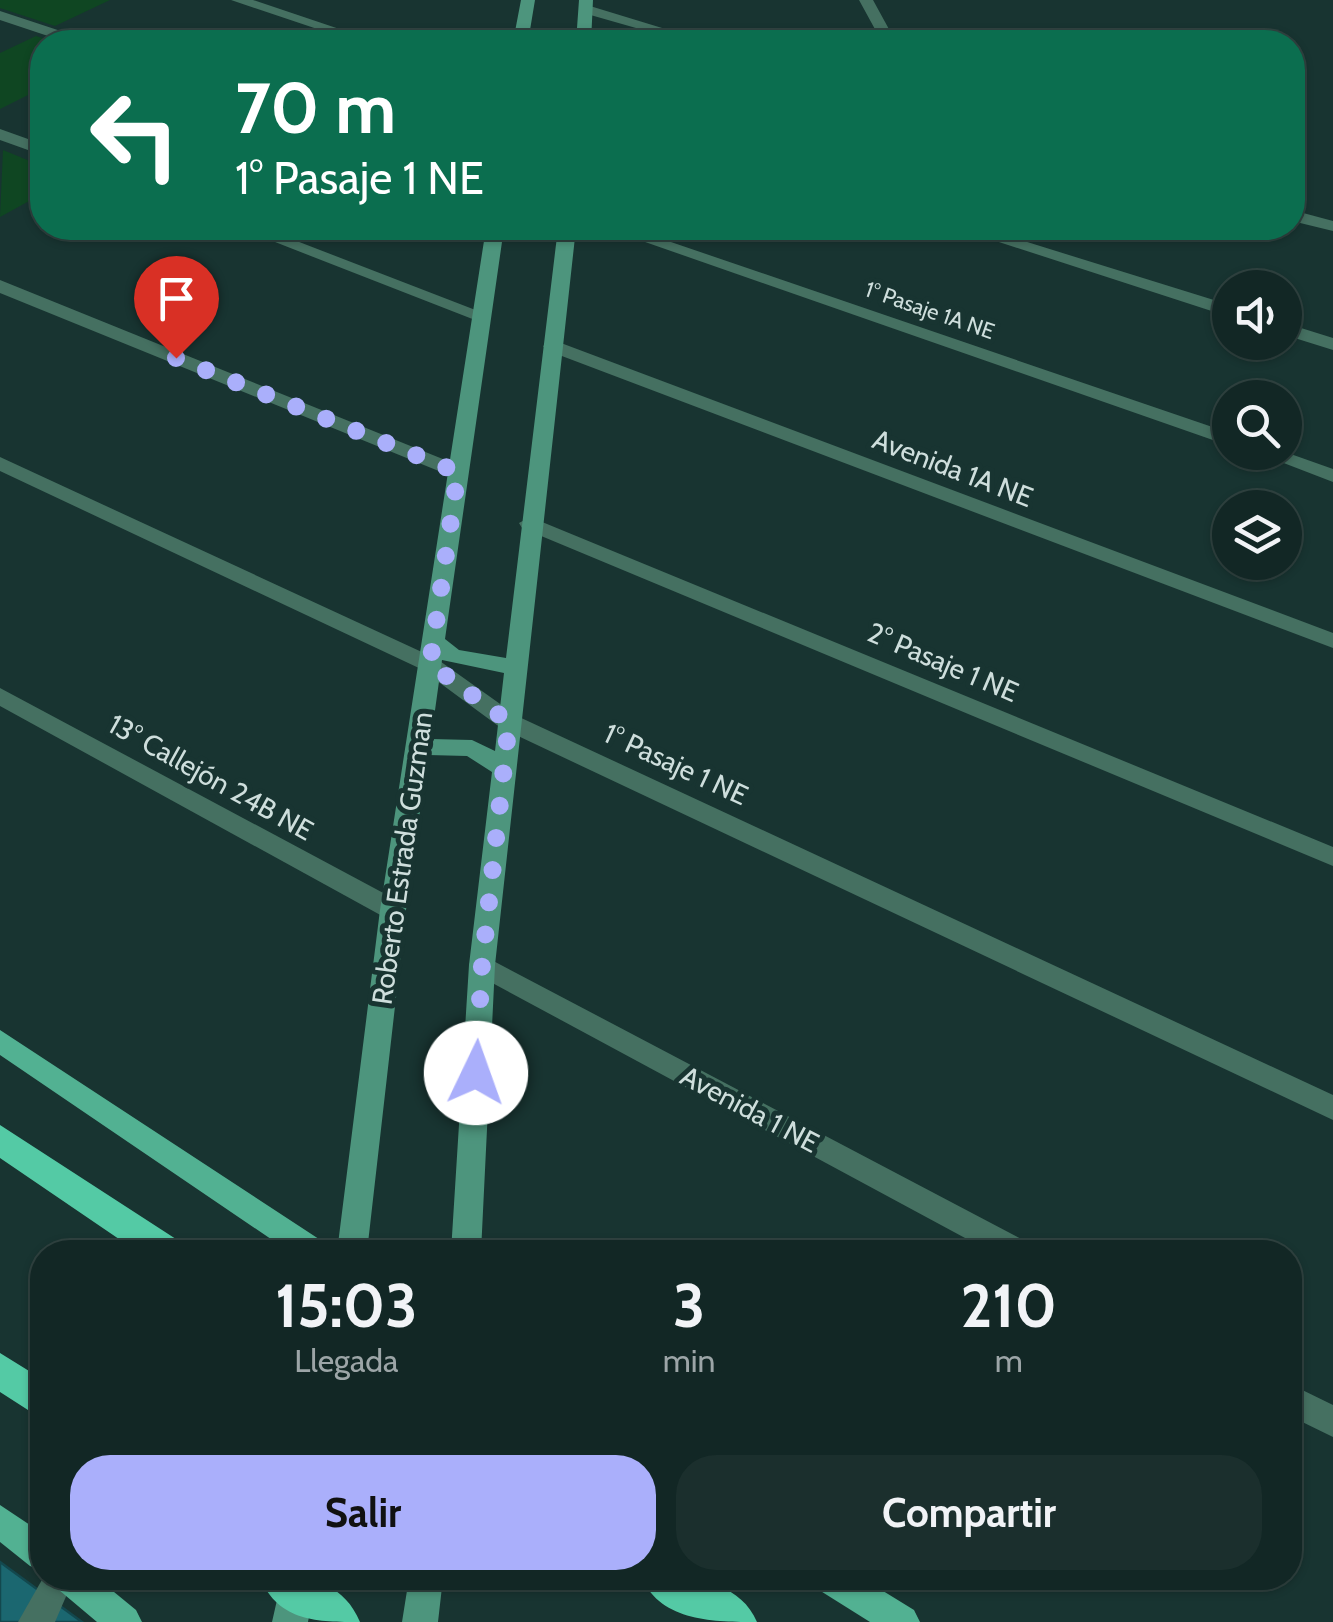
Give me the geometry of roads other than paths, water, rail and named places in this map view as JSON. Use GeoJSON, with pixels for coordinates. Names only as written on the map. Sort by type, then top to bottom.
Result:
{"type":"FeatureCollection","features":[{"type":"Feature","properties":{"kind":"highway"},"geometry":{"type":"LineString","coordinates":[[0,1139],[148,1240]]}},
{"type":"Feature","properties":{"kind":"highway"},"geometry":{"type":"LineString","coordinates":[[0,1370],[30,1392]]}},
{"type":"Feature","properties":{"kind":"highway"},"geometry":{"type":"LineString","coordinates":[[683,1590],[736,1622]]}},
{"type":"Feature","properties":{"kind":"highway"},"geometry":{"type":"LineString","coordinates":[[291,1592],[340,1622]]}},
{"type":"Feature","properties":{"kind":"main road"},"geometry":{"type":"LineString","coordinates":[[0,1041],[296,1240]]}},
{"type":"Feature","properties":{"kind":"main road"},"geometry":{"type":"LineString","coordinates":[[0,1521],[30,1545]]}},
{"type":"Feature","properties":{"kind":"main road"},"geometry":{"type":"LineString","coordinates":[[85,1590],[124,1622]]}},
{"type":"Feature","properties":{"kind":"main road"},"geometry":{"type":"LineString","coordinates":[[850,1590],[902,1622]]}},
{"type":"Feature","properties":{"kind":"street"},"geometry":{"type":"LineString","coordinates":[[238,0],[332,30]]}},
{"type":"Feature","properties":{"kind":"street"},"geometry":{"type":"LineString","coordinates":[[522,30],[528,0]]}},
{"type":"Feature","properties":{"kind":"street"},"geometry":{"type":"LineString","coordinates":[[628,21],[632,0]]}},
{"type":"Feature","properties":{"kind":"street"},"geometry":{"type":"LineString","coordinates":[[866,0],[882,30]]}},
{"type":"Feature","properties":{"kind":"street"},"geometry":{"type":"LineString","coordinates":[[584,30],[585,4],[659,30]]}},
{"type":"Feature","properties":{"kind":"street"},"geometry":{"type":"LineString","coordinates":[[0,15],[44,30]]}},
{"type":"Feature","properties":{"kind":"street"},"geometry":{"type":"LineString","coordinates":[[0,134],[30,145]]}},
{"type":"Feature","properties":{"kind":"street"},"geometry":{"type":"LineString","coordinates":[[1305,218],[1333,226]]}},
{"type":"Feature","properties":{"kind":"street"},"geometry":{"type":"LineString","coordinates":[[280,240],[482,316]]}},
{"type":"Feature","properties":{"kind":"street","name":"Roberto Estrada Guzman"},"geometry":{"type":"LineString","coordinates":[[353,1240],[393,910],[492,240]]}},
{"type":"Feature","properties":{"kind":"street"},"geometry":{"type":"LineString","coordinates":[[467,1240],[482,965],[566,240]]}},
{"type":"Feature","properties":{"kind":"street","name":"1° Pasaje 1A NE"},"geometry":{"type":"LineString","coordinates":[[649,240],[1212,434]]}},
{"type":"Feature","properties":{"kind":"street"},"geometry":{"type":"LineString","coordinates":[[1003,240],[1212,305]]}},
{"type":"Feature","properties":{"kind":"street"},"geometry":{"type":"LineString","coordinates":[[0,286],[458,472]]}},
{"type":"Feature","properties":{"kind":"street"},"geometry":{"type":"LineString","coordinates":[[1302,334],[1333,344]]}},
{"type":"Feature","properties":{"kind":"street","name":"Avenida 1A NE"},"geometry":{"type":"LineString","coordinates":[[553,346],[1333,641]]}},
{"type":"Feature","properties":{"kind":"street","name":"1° Pasaje 1 NE"},"geometry":{"type":"LineString","coordinates":[[0,463],[431,653],[509,722],[1333,1108]]}},
{"type":"Feature","properties":{"kind":"street"},"geometry":{"type":"LineString","coordinates":[[1302,465],[1333,476]]}},
{"type":"Feature","properties":{"kind":"street","name":"2° Pasaje 1 NE"},"geometry":{"type":"LineString","coordinates":[[530,523],[1333,857]]}},
{"type":"Feature","properties":{"kind":"street"},"geometry":{"type":"LineString","coordinates":[[431,653],[515,667]]}},
{"type":"Feature","properties":{"kind":"street","name":"13° Callejón 24B NE"},"geometry":{"type":"LineString","coordinates":[[0,696],[393,910]]}},
{"type":"Feature","properties":{"kind":"street"},"geometry":{"type":"LineString","coordinates":[[417,747],[472,748],[504,768]]}},
{"type":"Feature","properties":{"kind":"street","name":"Avenida 1 NE"},"geometry":{"type":"LineString","coordinates":[[482,965],[996,1240]]}},
{"type":"Feature","properties":{"kind":"street"},"geometry":{"type":"LineString","coordinates":[[1302,1405],[1333,1422]]}},
{"type":"Feature","properties":{"kind":"street"},"geometry":{"type":"LineString","coordinates":[[420,1622],[424,1590]]}},
{"type":"Feature","properties":{"kind":"lane"},"geometry":{"type":"LineString","coordinates":[[34,1622],[53,1590]]}}]}
